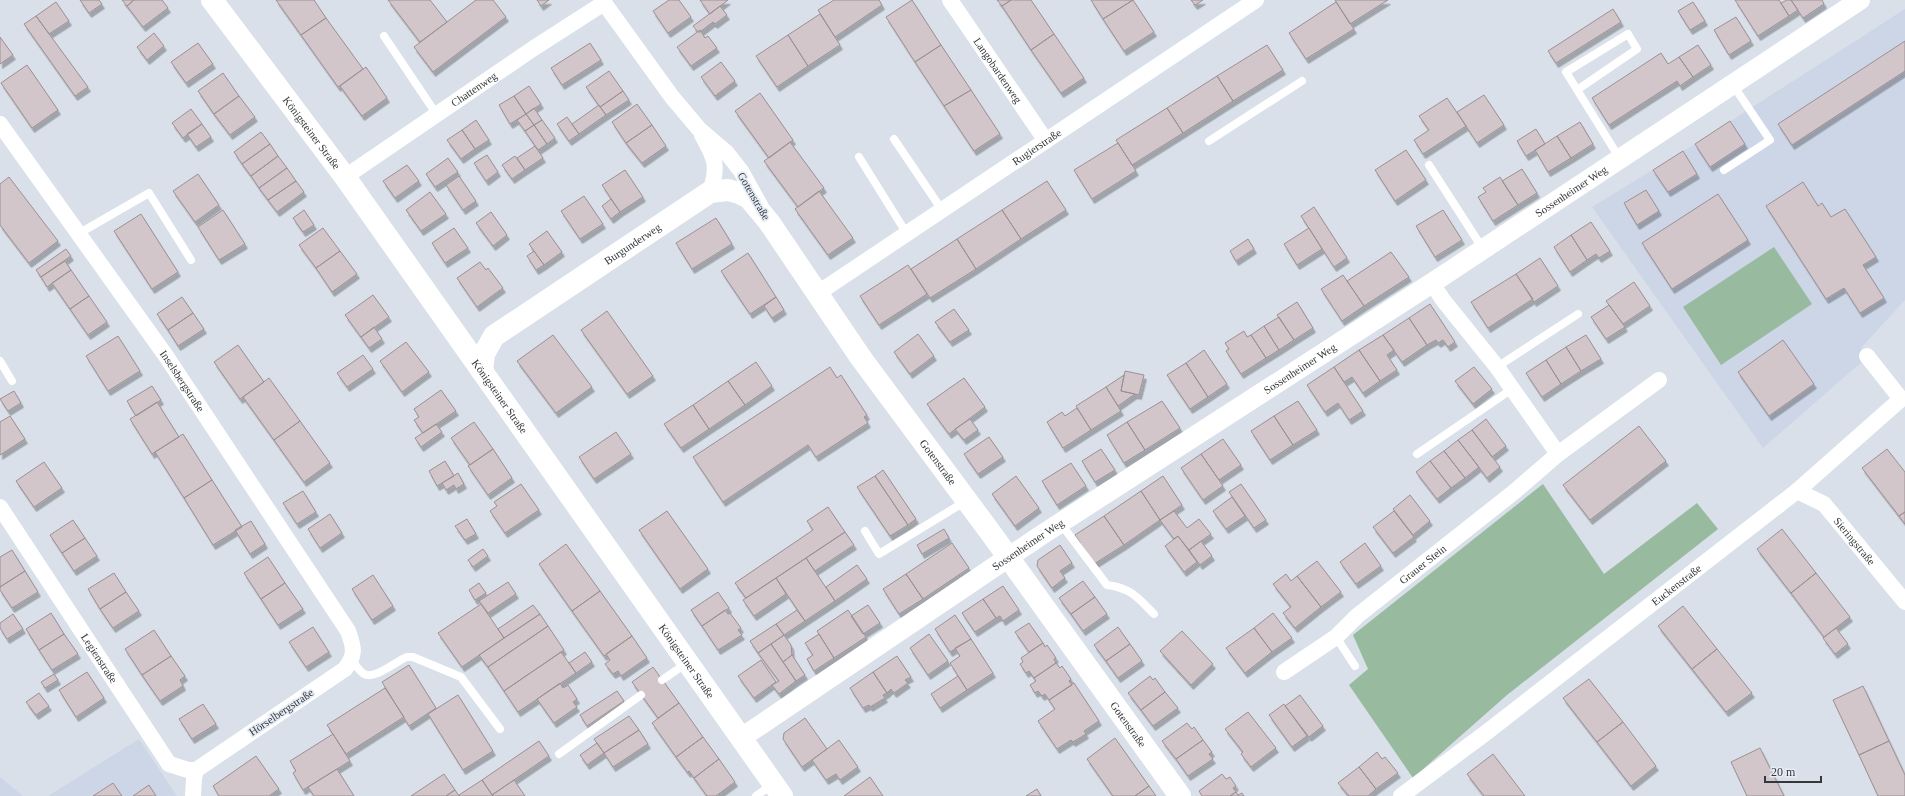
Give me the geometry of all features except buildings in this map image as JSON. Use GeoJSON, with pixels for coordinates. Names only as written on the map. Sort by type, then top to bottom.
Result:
{"type":"FeatureCollection","features":[{"type":"Feature","properties":{"kind":"main road","name":"Königsteiner Straße"},"geometry":{"type":"LineString","coordinates":[[212,0],[345,177],[778,790]]}},
{"type":"Feature","properties":{"kind":"main road","name":"Burgunderweg"},"geometry":{"type":"LineString","coordinates":[[494,336],[710,192],[728,190],[749,198],[769,222]]}},
{"type":"Feature","properties":{"kind":"main road","name":"Gotenstraße"},"geometry":{"type":"LineString","coordinates":[[769,222],[861,358],[1008,557],[1180,796]]}},
{"type":"Feature","properties":{"kind":"main road"},"geometry":{"type":"LineString","coordinates":[[454,331],[477,337],[494,336]]}},
{"type":"Feature","properties":{"kind":"main road"},"geometry":{"type":"LineString","coordinates":[[482,371],[484,354],[494,336]]}},
{"type":"Feature","properties":{"kind":"street","name":"Langobardenweg"},"geometry":{"type":"LineString","coordinates":[[950,0],[1046,141]]}},
{"type":"Feature","properties":{"kind":"street","name":"Sossenheimer Weg"},"geometry":{"type":"LineString","coordinates":[[741,738],[1008,557],[1432,283],[1860,0]]}},
{"type":"Feature","properties":{"kind":"street","name":"Rugierstraße"},"geometry":{"type":"LineString","coordinates":[[818,293],[1253,1]]}},
{"type":"Feature","properties":{"kind":"street","name":"Chattenweg"},"geometry":{"type":"LineString","coordinates":[[345,177],[603,2]]}},
{"type":"Feature","properties":{"kind":"street","name":"Gotenstraße"},"geometry":{"type":"LineString","coordinates":[[603,2],[672,97],[699,129],[726,152],[740,171],[769,222]]}},
{"type":"Feature","properties":{"kind":"street","name":"Inselsbergstraße"},"geometry":{"type":"LineString","coordinates":[[0,124],[166,356],[348,631],[352,652]]}},
{"type":"Feature","properties":{"kind":"street","name":"Gotenstraße"},"geometry":{"type":"LineString","coordinates":[[699,129],[715,159],[713,183],[710,192]]}},
{"type":"Feature","properties":{"kind":"street"},"geometry":{"type":"LineString","coordinates":[[1432,283],[1443,300],[1497,367],[1558,454]]}},
{"type":"Feature","properties":{"kind":"street","name":"Euckenstraße"},"geometry":{"type":"LineString","coordinates":[[1401,796],[1487,732],[1797,491],[1901,399],[1867,356]]}},
{"type":"Feature","properties":{"kind":"street","name":"Grauer Stein"},"geometry":{"type":"LineString","coordinates":[[1284,672],[1336,637],[1357,616],[1514,492],[1558,454],[1659,380]]}},
{"type":"Feature","properties":{"kind":"street","name":"Sieringstraße"},"geometry":{"type":"LineString","coordinates":[[1797,491],[1824,504],[1905,602]]}},
{"type":"Feature","properties":{"kind":"street","name":"Legienstraße"},"geometry":{"type":"LineString","coordinates":[[0,507],[170,764],[188,770],[196,770]]}},
{"type":"Feature","properties":{"kind":"street","name":"Hörselbergstraße"},"geometry":{"type":"LineString","coordinates":[[196,770],[345,668],[352,652]]}},
{"type":"Feature","properties":{"kind":"street"},"geometry":{"type":"LineString","coordinates":[[193,796],[196,770]]}},
{"type":"Feature","properties":{"kind":"lane"},"geometry":{"type":"LineString","coordinates":[[1577,90],[1637,49],[1628,34],[1566,72],[1577,90],[1620,160]]}},
{"type":"Feature","properties":{"kind":"lane"},"geometry":{"type":"LineString","coordinates":[[384,36],[437,116]]}},
{"type":"Feature","properties":{"kind":"lane"},"geometry":{"type":"LineString","coordinates":[[1209,141],[1302,81]]}},
{"type":"Feature","properties":{"kind":"lane"},"geometry":{"type":"LineString","coordinates":[[1724,170],[1770,140],[1733,85]]}},
{"type":"Feature","properties":{"kind":"lane"},"geometry":{"type":"LineString","coordinates":[[894,139],[942,210]]}},
{"type":"Feature","properties":{"kind":"lane"},"geometry":{"type":"LineString","coordinates":[[859,157],[907,234]]}},
{"type":"Feature","properties":{"kind":"lane"},"geometry":{"type":"LineString","coordinates":[[1429,165],[1484,249]]}},
{"type":"Feature","properties":{"kind":"lane"},"geometry":{"type":"LineString","coordinates":[[78,234],[149,193],[191,260]]}},
{"type":"Feature","properties":{"kind":"lane"},"geometry":{"type":"LineString","coordinates":[[1497,367],[1578,314]]}},
{"type":"Feature","properties":{"kind":"lane"},"geometry":{"type":"LineString","coordinates":[[0,360],[12,381]]}},
{"type":"Feature","properties":{"kind":"lane"},"geometry":{"type":"LineString","coordinates":[[1417,454],[1512,389]]}},
{"type":"Feature","properties":{"kind":"lane"},"geometry":{"type":"LineString","coordinates":[[865,531],[879,554],[966,500]]}},
{"type":"Feature","properties":{"kind":"lane"},"geometry":{"type":"LineString","coordinates":[[1060,523],[1107,585],[1117,586],[1132,592],[1154,614]]}},
{"type":"Feature","properties":{"kind":"lane"},"geometry":{"type":"LineString","coordinates":[[1336,637],[1355,666]]}},
{"type":"Feature","properties":{"kind":"lane"},"geometry":{"type":"LineString","coordinates":[[352,652],[361,672],[370,676],[376,675],[407,657],[413,657],[456,674],[465,681],[500,729]]}},
{"type":"Feature","properties":{"kind":"lane"},"geometry":{"type":"LineString","coordinates":[[662,680],[688,662]]}},
{"type":"Feature","properties":{"kind":"lane"},"geometry":{"type":"LineString","coordinates":[[559,754],[641,695]]}},
{"type":"Feature","properties":{"kind":"lane"},"geometry":{"type":"LineString","coordinates":[[756,796],[778,790]]}},
{"type":"Feature","properties":{"kind":"shaded area"},"geometry":{"type":"Polygon","coordinates":[[[1905,9],[1905,300],[1861,348],[1865,359],[1763,448],[1592,207],[1695,144],[1905,9]]]}},
{"type":"Feature","properties":{"kind":"shaded area"},"geometry":{"type":"Polygon","coordinates":[[[139,739],[177,796],[48,796],[139,739]]]}},
{"type":"Feature","properties":{"kind":"shaded area"},"geometry":{"type":"Polygon","coordinates":[[[0,777],[23,796],[0,796],[0,777]]]}},
{"type":"Feature","properties":{"kind":"green space"},"geometry":{"type":"Polygon","coordinates":[[[1774,247],[1812,304],[1721,365],[1683,307],[1774,247]]]}},
{"type":"Feature","properties":{"kind":"green space"},"geometry":{"type":"Polygon","coordinates":[[[1543,484],[1604,574],[1697,503],[1718,529],[1507,695],[1413,778],[1349,685],[1368,669],[1353,635],[1543,484]]]}}]}
